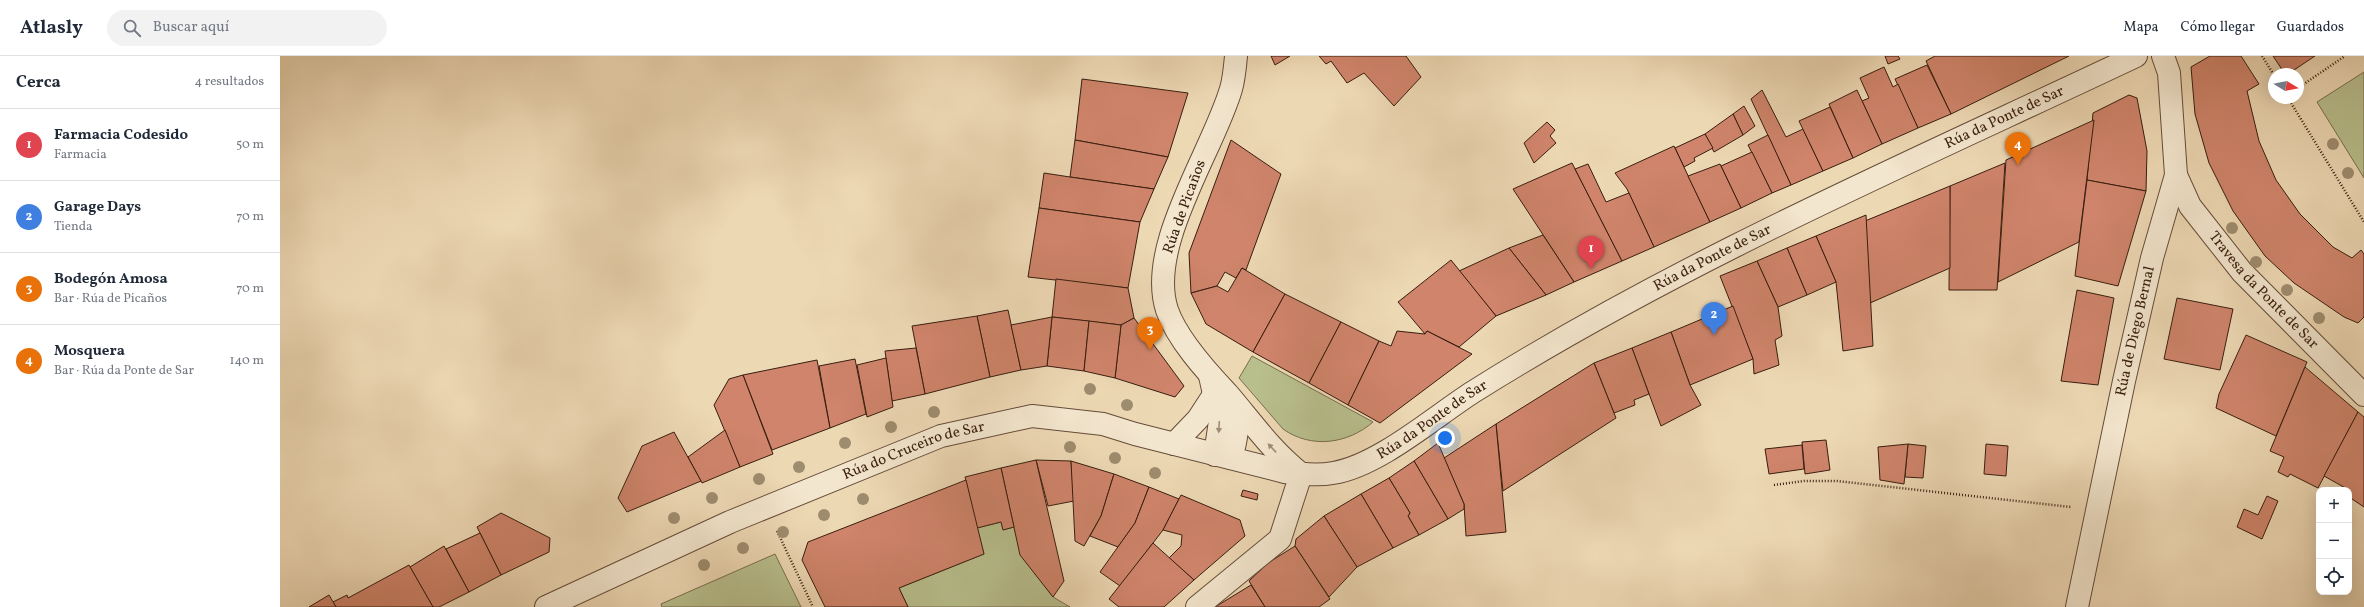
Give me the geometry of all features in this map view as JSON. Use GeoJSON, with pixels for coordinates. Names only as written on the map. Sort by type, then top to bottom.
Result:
{"type":"FeatureCollection","features":[{"type":"Feature","properties":{"kind":"street","name":"Rúa de Picaños"},"geometry":{"type":"LineString","coordinates":[[1223,457],[1238,431],[1238,418],[1223,398],[1210,375],[1175,327],[1167,311],[1163,295],[1163,277],[1174,230],[1231,89],[1236,56]]}},
{"type":"Feature","properties":{"kind":"street","name":"Rúa da Ponte de Sar"},"geometry":{"type":"LineString","coordinates":[[1301,474],[1333,473],[1358,466],[1592,321],[1714,256],[2136,56]]}},
{"type":"Feature","properties":{"kind":"street","name":"Rúa de Diego Bernal"},"geometry":{"type":"LineString","coordinates":[[2077,607],[2152,258],[2176,175],[2169,73],[2163,56]]}},
{"type":"Feature","properties":{"kind":"street","name":"Travesa da Ponte de Sar"},"geometry":{"type":"LineString","coordinates":[[2176,175],[2190,206],[2242,272],[2364,395]]}},
{"type":"Feature","properties":{"kind":"street"},"geometry":{"type":"LineString","coordinates":[[1174,444],[1198,419],[1223,398],[1271,447],[1301,474],[1280,538],[1197,607]]}},
{"type":"Feature","properties":{"kind":"street","name":"Rúa do Cruceiro de Sar"},"geometry":{"type":"LineString","coordinates":[[546,607],[730,522],[941,436],[1032,416],[1103,424],[1223,457],[1301,474]]}},
{"type":"Feature","properties":{"kind":"path"},"geometry":{"type":"LineString","coordinates":[[2262,56],[2270,68]]}},
{"type":"Feature","properties":{"kind":"path"},"geometry":{"type":"LineString","coordinates":[[2304,84],[2345,56]]}},
{"type":"Feature","properties":{"kind":"path"},"geometry":{"type":"LineString","coordinates":[[2292,104],[2364,222]]}},
{"type":"Feature","properties":{"kind":"path"},"geometry":{"type":"LineString","coordinates":[[1774,485],[1804,481],[1837,481],[2097,510]]}},
{"type":"Feature","properties":{"kind":"path"},"geometry":{"type":"LineString","coordinates":[[765,507],[813,607]]}},
{"type":"Feature","properties":{"kind":"green space"},"geometry":{"type":"Polygon","coordinates":[[[2364,72],[2364,178],[2317,102],[2364,72]]]}},
{"type":"Feature","properties":{"kind":"green space"},"geometry":{"type":"Polygon","coordinates":[[[1252,356],[1373,422],[1352,435],[1329,441],[1305,439],[1283,429],[1239,378],[1252,356]]]}},
{"type":"Feature","properties":{"kind":"green space"},"geometry":{"type":"Polygon","coordinates":[[[1001,522],[1003,530],[1014,527],[1021,555],[1053,597],[1070,607],[908,607],[899,588],[984,554],[977,528],[1001,522]]]}},
{"type":"Feature","properties":{"kind":"green space"},"geometry":{"type":"Polygon","coordinates":[[[775,554],[801,607],[662,607],[661,604],[775,554]]]}},
{"type":"Feature","properties":{"kind":"building"},"geometry":{"type":"Polygon","coordinates":[[[1271,56],[1290,56],[1275,65],[1271,56]]]}},
{"type":"Feature","properties":{"kind":"building"},"geometry":{"type":"Polygon","coordinates":[[[1319,56],[1406,56],[1421,77],[1394,106],[1364,73],[1347,83],[1331,61],[1326,64],[1319,56]]]}},
{"type":"Feature","properties":{"kind":"building"},"geometry":{"type":"Polygon","coordinates":[[[1885,56],[1898,56],[1900,59],[1888,64],[1885,56]]]}},
{"type":"Feature","properties":{"kind":"building"},"geometry":{"type":"Polygon","coordinates":[[[1935,56],[2069,56],[1951,114],[1926,61],[1935,56]]]}},
{"type":"Feature","properties":{"kind":"building"},"geometry":{"type":"Polygon","coordinates":[[[2210,56],[2241,56],[2259,84],[2247,91],[2259,141],[2276,180],[2300,214],[2333,247],[2352,258],[2361,250],[2364,254],[2364,317],[2358,323],[2344,317],[2294,283],[2265,256],[2233,211],[2209,163],[2195,114],[2191,67],[2210,56]]]}},
{"type":"Feature","properties":{"kind":"building"},"geometry":{"type":"Polygon","coordinates":[[[2273,56],[2315,56],[2297,68],[2281,68],[2273,56]]]}},
{"type":"Feature","properties":{"kind":"building"},"geometry":{"type":"Polygon","coordinates":[[[1927,65],[1951,114],[1918,128],[1895,79],[1927,65]]]}},
{"type":"Feature","properties":{"kind":"building"},"geometry":{"type":"Polygon","coordinates":[[[1884,67],[1893,87],[1898,84],[1918,128],[1882,144],[1862,101],[1869,98],[1860,78],[1884,67]]]}},
{"type":"Feature","properties":{"kind":"building"},"geometry":{"type":"Polygon","coordinates":[[[1082,79],[1188,93],[1168,157],[1075,140],[1082,79]]]}},
{"type":"Feature","properties":{"kind":"building"},"geometry":{"type":"Polygon","coordinates":[[[1762,90],[1786,137],[1803,129],[1823,171],[1791,185],[1751,99],[1762,90]]]}},
{"type":"Feature","properties":{"kind":"building"},"geometry":{"type":"Polygon","coordinates":[[[1857,90],[1882,144],[1853,158],[1829,104],[1857,90]]]}},
{"type":"Feature","properties":{"kind":"building"},"geometry":{"type":"Polygon","coordinates":[[[2129,95],[2137,98],[2147,151],[2146,191],[2087,180],[2093,113],[2129,95]]]}},
{"type":"Feature","properties":{"kind":"building"},"geometry":{"type":"Polygon","coordinates":[[[1744,106],[1755,126],[1743,135],[1733,114],[1744,106]]]}},
{"type":"Feature","properties":{"kind":"building"},"geometry":{"type":"Polygon","coordinates":[[[1830,107],[1853,158],[1823,171],[1799,121],[1830,107]]]}},
{"type":"Feature","properties":{"kind":"building"},"geometry":{"type":"Polygon","coordinates":[[[1733,114],[1743,135],[1714,152],[1705,134],[1733,114]]]}},
{"type":"Feature","properties":{"kind":"building"},"geometry":{"type":"Polygon","coordinates":[[[2094,120],[2079,242],[1998,282],[2006,160],[2094,120]]]}},
{"type":"Feature","properties":{"kind":"building"},"geometry":{"type":"Polygon","coordinates":[[[1547,122],[1555,130],[1550,136],[1556,143],[1534,163],[1524,143],[1547,122]]]}},
{"type":"Feature","properties":{"kind":"building"},"geometry":{"type":"Polygon","coordinates":[[[1705,134],[1713,148],[1694,158],[1695,161],[1684,167],[1675,148],[1705,134]]]}},
{"type":"Feature","properties":{"kind":"building"},"geometry":{"type":"Polygon","coordinates":[[[1768,135],[1791,185],[1772,193],[1748,145],[1768,135]]]}},
{"type":"Feature","properties":{"kind":"building"},"geometry":{"type":"Polygon","coordinates":[[[1075,140],[1168,157],[1154,189],[1070,177],[1075,140]]]}},
{"type":"Feature","properties":{"kind":"building"},"geometry":{"type":"Polygon","coordinates":[[[1231,140],[1281,174],[1246,270],[1242,268],[1236,278],[1225,272],[1217,286],[1191,293],[1189,253],[1231,140]]]}},
{"type":"Feature","properties":{"kind":"building"},"geometry":{"type":"Polygon","coordinates":[[[1674,146],[1710,222],[1654,247],[1627,189],[1615,173],[1674,146]]]}},
{"type":"Feature","properties":{"kind":"building"},"geometry":{"type":"Polygon","coordinates":[[[1752,152],[1772,193],[1741,208],[1721,166],[1752,152]]]}},
{"type":"Feature","properties":{"kind":"building"},"geometry":{"type":"Polygon","coordinates":[[[1572,163],[1622,261],[1574,282],[1513,189],[1572,163]]]}},
{"type":"Feature","properties":{"kind":"building"},"geometry":{"type":"Polygon","coordinates":[[[2005,163],[1997,290],[1949,290],[1950,186],[2005,163]]]}},
{"type":"Feature","properties":{"kind":"building"},"geometry":{"type":"Polygon","coordinates":[[[1588,164],[1606,202],[1629,193],[1654,247],[1622,261],[1575,169],[1588,164]]]}},
{"type":"Feature","properties":{"kind":"building"},"geometry":{"type":"Polygon","coordinates":[[[1720,164],[1741,208],[1710,222],[1688,176],[1720,164]]]}},
{"type":"Feature","properties":{"kind":"building"},"geometry":{"type":"Polygon","coordinates":[[[1044,173],[1154,189],[1140,222],[1039,208],[1044,173]]]}},
{"type":"Feature","properties":{"kind":"building"},"geometry":{"type":"Polygon","coordinates":[[[2087,180],[2146,191],[2118,286],[2075,276],[2087,180]]]}},
{"type":"Feature","properties":{"kind":"building"},"geometry":{"type":"Polygon","coordinates":[[[1950,186],[1950,268],[1870,303],[1865,221],[1950,186]]]}},
{"type":"Feature","properties":{"kind":"building"},"geometry":{"type":"Polygon","coordinates":[[[1039,208],[1140,222],[1128,288],[1028,277],[1039,208]]]}},
{"type":"Feature","properties":{"kind":"building"},"geometry":{"type":"Polygon","coordinates":[[[1866,215],[1873,346],[1843,351],[1836,282],[1816,236],[1866,215]]]}},
{"type":"Feature","properties":{"kind":"building"},"geometry":{"type":"Polygon","coordinates":[[[1543,235],[1574,282],[1546,295],[1509,248],[1543,235]]]}},
{"type":"Feature","properties":{"kind":"building"},"geometry":{"type":"Polygon","coordinates":[[[1816,236],[1836,282],[1807,295],[1787,248],[1816,236]]]}},
{"type":"Feature","properties":{"kind":"building"},"geometry":{"type":"Polygon","coordinates":[[[1509,248],[1546,295],[1496,316],[1459,271],[1509,248]]]}},
{"type":"Feature","properties":{"kind":"building"},"geometry":{"type":"Polygon","coordinates":[[[1787,248],[1807,295],[1778,307],[1757,261],[1787,248]]]}},
{"type":"Feature","properties":{"kind":"building"},"geometry":{"type":"Polygon","coordinates":[[[1451,260],[1496,316],[1459,347],[1427,331],[1425,334],[1398,302],[1451,260]]]}},
{"type":"Feature","properties":{"kind":"building"},"geometry":{"type":"Polygon","coordinates":[[[1757,261],[1778,307],[1782,336],[1775,340],[1779,365],[1754,374],[1753,359],[1720,276],[1757,261]]]}},
{"type":"Feature","properties":{"kind":"building"},"geometry":{"type":"Polygon","coordinates":[[[1242,268],[1285,294],[1253,352],[1206,324],[1191,293],[1217,286],[1228,292],[1242,268]]]}},
{"type":"Feature","properties":{"kind":"building"},"geometry":{"type":"Polygon","coordinates":[[[1056,279],[1128,288],[1134,318],[1121,325],[1052,317],[1056,279]]]}},
{"type":"Feature","properties":{"kind":"building"},"geometry":{"type":"Polygon","coordinates":[[[2077,290],[2114,298],[2098,385],[2061,381],[2077,290]]]}},
{"type":"Feature","properties":{"kind":"building"},"geometry":{"type":"Polygon","coordinates":[[[1285,294],[1341,322],[1309,383],[1253,352],[1285,294]]]}},
{"type":"Feature","properties":{"kind":"building"},"geometry":{"type":"Polygon","coordinates":[[[2177,298],[2233,309],[2220,370],[2164,359],[2177,298]]]}},
{"type":"Feature","properties":{"kind":"building"},"geometry":{"type":"Polygon","coordinates":[[[1733,306],[1753,359],[1690,385],[1671,332],[1733,306]]]}},
{"type":"Feature","properties":{"kind":"building"},"geometry":{"type":"Polygon","coordinates":[[[1008,310],[1021,370],[990,377],[977,316],[1008,310]]]}},
{"type":"Feature","properties":{"kind":"building"},"geometry":{"type":"Polygon","coordinates":[[[977,316],[990,377],[925,394],[912,326],[977,316]]]}},
{"type":"Feature","properties":{"kind":"building"},"geometry":{"type":"Polygon","coordinates":[[[1052,317],[1089,321],[1084,371],[1047,366],[1052,317]]]}},
{"type":"Feature","properties":{"kind":"building"},"geometry":{"type":"Polygon","coordinates":[[[1052,317],[1047,366],[1021,370],[1011,325],[1052,317]]]}},
{"type":"Feature","properties":{"kind":"building"},"geometry":{"type":"Polygon","coordinates":[[[1134,318],[1184,386],[1175,397],[1115,378],[1121,325],[1134,318]]]}},
{"type":"Feature","properties":{"kind":"building"},"geometry":{"type":"Polygon","coordinates":[[[1089,321],[1121,325],[1115,378],[1084,371],[1089,321]]]}},
{"type":"Feature","properties":{"kind":"building"},"geometry":{"type":"Polygon","coordinates":[[[1341,322],[1379,341],[1348,405],[1309,383],[1341,322]]]}},
{"type":"Feature","properties":{"kind":"building"},"geometry":{"type":"Polygon","coordinates":[[[1397,331],[1425,334],[1427,331],[1472,354],[1380,423],[1348,405],[1379,341],[1391,346],[1397,331]]]}},
{"type":"Feature","properties":{"kind":"building"},"geometry":{"type":"Polygon","coordinates":[[[1671,332],[1690,385],[1701,405],[1661,426],[1632,348],[1671,332]]]}},
{"type":"Feature","properties":{"kind":"building"},"geometry":{"type":"Polygon","coordinates":[[[2246,335],[2307,362],[2276,436],[2216,408],[2219,394],[2246,335]]]}},
{"type":"Feature","properties":{"kind":"building"},"geometry":{"type":"Polygon","coordinates":[[[916,348],[925,394],[892,401],[885,351],[916,348]]]}},
{"type":"Feature","properties":{"kind":"building"},"geometry":{"type":"Polygon","coordinates":[[[1632,348],[1649,394],[1634,400],[1635,405],[1614,413],[1594,363],[1632,348]]]}},
{"type":"Feature","properties":{"kind":"building"},"geometry":{"type":"Polygon","coordinates":[[[886,358],[893,407],[867,417],[857,365],[886,358]]]}},
{"type":"Feature","properties":{"kind":"building"},"geometry":{"type":"Polygon","coordinates":[[[855,359],[866,414],[830,428],[819,366],[855,359]]]}},
{"type":"Feature","properties":{"kind":"building"},"geometry":{"type":"Polygon","coordinates":[[[817,360],[830,428],[772,450],[743,375],[817,360]]]}},
{"type":"Feature","properties":{"kind":"building"},"geometry":{"type":"Polygon","coordinates":[[[1594,363],[1616,418],[1503,491],[1496,424],[1594,363]]]}},
{"type":"Feature","properties":{"kind":"building"},"geometry":{"type":"Polygon","coordinates":[[[2305,367],[2358,412],[2319,487],[2290,474],[2288,477],[2278,472],[2284,457],[2270,451],[2305,367]]]}},
{"type":"Feature","properties":{"kind":"building"},"geometry":{"type":"Polygon","coordinates":[[[743,375],[773,454],[740,467],[714,405],[729,379],[743,375]]]}},
{"type":"Feature","properties":{"kind":"building"},"geometry":{"type":"Polygon","coordinates":[[[2358,412],[2364,417],[2364,507],[2352,499],[2352,487],[2344,487],[2324,476],[2358,412]]]}},
{"type":"Feature","properties":{"kind":"building"},"geometry":{"type":"Polygon","coordinates":[[[1496,424],[1506,532],[1466,536],[1464,504],[1444,458],[1496,424]]]}},
{"type":"Feature","properties":{"kind":"building"},"geometry":{"type":"Polygon","coordinates":[[[725,430],[740,467],[702,483],[688,457],[725,430]]]}},
{"type":"Feature","properties":{"kind":"building"},"geometry":{"type":"Polygon","coordinates":[[[674,432],[701,481],[627,512],[618,498],[642,446],[674,432]]]}},
{"type":"Feature","properties":{"kind":"building"},"geometry":{"type":"Polygon","coordinates":[[[1826,440],[1830,470],[1805,474],[1802,442],[1826,440]]]}},
{"type":"Feature","properties":{"kind":"building"},"geometry":{"type":"Polygon","coordinates":[[[1438,443],[1464,504],[1464,509],[1448,519],[1414,461],[1438,443]]]}},
{"type":"Feature","properties":{"kind":"building"},"geometry":{"type":"Polygon","coordinates":[[[1908,444],[1926,446],[1923,478],[1905,477],[1908,444]]]}},
{"type":"Feature","properties":{"kind":"building"},"geometry":{"type":"Polygon","coordinates":[[[1908,444],[1904,484],[1880,480],[1878,447],[1908,444]]]}},
{"type":"Feature","properties":{"kind":"building"},"geometry":{"type":"Polygon","coordinates":[[[1986,444],[2008,446],[2006,476],[1984,474],[1986,444]]]}},
{"type":"Feature","properties":{"kind":"building"},"geometry":{"type":"Polygon","coordinates":[[[1802,445],[1804,469],[1769,474],[1765,449],[1802,445]]]}},
{"type":"Feature","properties":{"kind":"building"},"geometry":{"type":"Polygon","coordinates":[[[1036,460],[1071,461],[1074,501],[1048,506],[1036,460]]]}},
{"type":"Feature","properties":{"kind":"building"},"geometry":{"type":"Polygon","coordinates":[[[1036,460],[1064,581],[1053,597],[1020,555],[1001,468],[1036,460]]]}},
{"type":"Feature","properties":{"kind":"building"},"geometry":{"type":"Polygon","coordinates":[[[1071,461],[1114,474],[1101,516],[1084,546],[1075,541],[1071,461]]]}},
{"type":"Feature","properties":{"kind":"building"},"geometry":{"type":"Polygon","coordinates":[[[1414,461],[1448,519],[1419,535],[1408,516],[1410,513],[1389,478],[1414,461]]]}},
{"type":"Feature","properties":{"kind":"building"},"geometry":{"type":"Polygon","coordinates":[[[1001,468],[1014,527],[1003,530],[1001,522],[977,528],[965,477],[1001,468]]]}},
{"type":"Feature","properties":{"kind":"building"},"geometry":{"type":"Polygon","coordinates":[[[1114,474],[1149,487],[1135,523],[1118,547],[1090,536],[1101,516],[1114,474]]]}},
{"type":"Feature","properties":{"kind":"building"},"geometry":{"type":"Polygon","coordinates":[[[1389,478],[1410,513],[1408,516],[1419,535],[1393,548],[1361,494],[1389,478]]]}},
{"type":"Feature","properties":{"kind":"building"},"geometry":{"type":"Polygon","coordinates":[[[966,480],[984,554],[899,588],[908,607],[825,607],[802,560],[808,542],[966,480]]]}},
{"type":"Feature","properties":{"kind":"building"},"geometry":{"type":"Polygon","coordinates":[[[1149,487],[1179,499],[1163,530],[1120,586],[1100,572],[1135,523],[1149,487]]]}},
{"type":"Feature","properties":{"kind":"building"},"geometry":{"type":"Polygon","coordinates":[[[1243,490],[1258,494],[1257,500],[1241,496],[1243,490]]]}},
{"type":"Feature","properties":{"kind":"building"},"geometry":{"type":"Polygon","coordinates":[[[1361,494],[1393,548],[1357,567],[1324,516],[1361,494]]]}},
{"type":"Feature","properties":{"kind":"building"},"geometry":{"type":"Polygon","coordinates":[[[1181,495],[1240,520],[1245,536],[1194,580],[1169,558],[1181,546],[1182,535],[1163,530],[1181,495]]]}},
{"type":"Feature","properties":{"kind":"building"},"geometry":{"type":"Polygon","coordinates":[[[2267,496],[2278,501],[2262,539],[2237,527],[2244,509],[2258,515],[2267,496]]]}},
{"type":"Feature","properties":{"kind":"building"},"geometry":{"type":"Polygon","coordinates":[[[501,513],[550,538],[549,552],[501,575],[477,527],[501,513]]]}},
{"type":"Feature","properties":{"kind":"building"},"geometry":{"type":"Polygon","coordinates":[[[1324,516],[1357,567],[1329,597],[1295,546],[1296,539],[1324,516]]]}},
{"type":"Feature","properties":{"kind":"building"},"geometry":{"type":"Polygon","coordinates":[[[480,533],[501,575],[469,592],[446,549],[480,533]]]}},
{"type":"Feature","properties":{"kind":"building"},"geometry":{"type":"Polygon","coordinates":[[[1153,543],[1194,580],[1164,607],[1119,607],[1109,599],[1153,543]]]}},
{"type":"Feature","properties":{"kind":"building"},"geometry":{"type":"Polygon","coordinates":[[[444,546],[469,592],[439,607],[433,607],[410,567],[444,546]]]}},
{"type":"Feature","properties":{"kind":"building"},"geometry":{"type":"Polygon","coordinates":[[[1295,546],[1330,599],[1319,607],[1265,607],[1249,581],[1268,563],[1295,546]]]}},
{"type":"Feature","properties":{"kind":"building"},"geometry":{"type":"Polygon","coordinates":[[[409,565],[433,607],[336,607],[333,602],[347,595],[348,598],[409,565]]]}},
{"type":"Feature","properties":{"kind":"building"},"geometry":{"type":"Polygon","coordinates":[[[1251,585],[1265,607],[1215,607],[1251,585]]]}},
{"type":"Feature","properties":{"kind":"building"},"geometry":{"type":"Polygon","coordinates":[[[329,595],[336,607],[309,607],[329,595]]]}},
{"type":"Feature","properties":{"kind":"place","name":"Mosquera"},"geometry":{"type":"Point","coordinates":[2018,165]}},
{"type":"Feature","properties":{"kind":"place","name":"Farmacia Codesido"},"geometry":{"type":"Point","coordinates":[1591,269]}},
{"type":"Feature","properties":{"kind":"place","name":"Garage Days"},"geometry":{"type":"Point","coordinates":[1714,335]}},
{"type":"Feature","properties":{"kind":"place","name":"Bodegón Amosa"},"geometry":{"type":"Point","coordinates":[1150,350]}}]}
